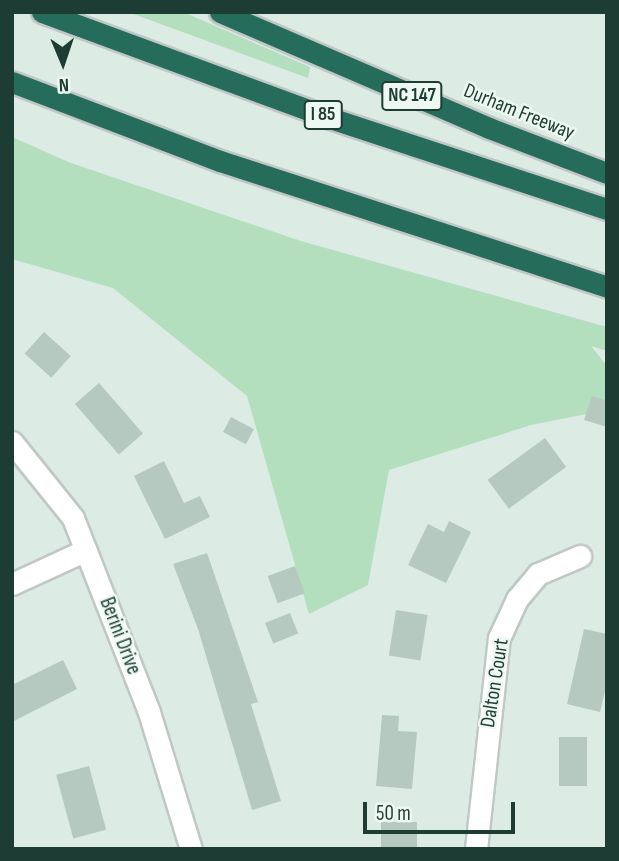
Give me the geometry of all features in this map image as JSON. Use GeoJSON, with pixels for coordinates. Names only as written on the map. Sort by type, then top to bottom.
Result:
{"type":"FeatureCollection","features":[{"type":"Feature","properties":{"kind":"highway","name":"I 85"},"geometry":{"type":"LineString","coordinates":[[42,12],[330,118],[607,209]]}},
{"type":"Feature","properties":{"kind":"highway","name":"Durham Freeway"},"geometry":{"type":"LineString","coordinates":[[220,12],[404,93],[607,173]]}},
{"type":"Feature","properties":{"kind":"highway"},"geometry":{"type":"LineString","coordinates":[[12,82],[220,161],[607,287]]}},
{"type":"Feature","properties":{"kind":"street","name":"Berini Drive"},"geometry":{"type":"LineString","coordinates":[[12,442],[73,519],[149,712],[191,849]]}},
{"type":"Feature","properties":{"kind":"street"},"geometry":{"type":"LineString","coordinates":[[12,584],[86,550]]}},
{"type":"Feature","properties":{"kind":"street","name":"Dalton Court"},"geometry":{"type":"LineString","coordinates":[[475,849],[499,638],[517,599],[538,574],[580,556]]}},
{"type":"Feature","properties":{"kind":"green space"},"geometry":{"type":"Polygon","coordinates":[[[128,12],[183,12],[310,67],[308,78],[128,12]]]}},
{"type":"Feature","properties":{"kind":"green space"},"geometry":{"type":"Polygon","coordinates":[[[12,137],[71,163],[301,241],[607,327],[607,351],[591,346],[607,366],[607,410],[531,425],[389,470],[368,585],[309,614],[247,396],[113,288],[12,259],[12,137]]]}},
{"type":"Feature","properties":{"kind":"building"},"geometry":{"type":"Polygon","coordinates":[[[44,332],[71,356],[51,378],[25,354],[44,332]]]}},
{"type":"Feature","properties":{"kind":"building"},"geometry":{"type":"Polygon","coordinates":[[[99,383],[143,434],[119,455],[75,404],[99,383]]]}},
{"type":"Feature","properties":{"kind":"building"},"geometry":{"type":"Polygon","coordinates":[[[592,396],[607,401],[607,427],[584,420],[592,396]]]}},
{"type":"Feature","properties":{"kind":"building"},"geometry":{"type":"Polygon","coordinates":[[[231,417],[254,429],[246,444],[223,432],[231,417]]]}},
{"type":"Feature","properties":{"kind":"building"},"geometry":{"type":"Polygon","coordinates":[[[545,438],[566,467],[509,509],[488,480],[545,438]]]}},
{"type":"Feature","properties":{"kind":"building"},"geometry":{"type":"Polygon","coordinates":[[[164,461],[184,503],[200,496],[210,517],[165,539],[134,476],[164,461]]]}},
{"type":"Feature","properties":{"kind":"building"},"geometry":{"type":"Polygon","coordinates":[[[449,521],[471,532],[446,583],[408,565],[428,524],[444,532],[449,521]]]}},
{"type":"Feature","properties":{"kind":"building"},"geometry":{"type":"Polygon","coordinates":[[[207,553],[258,702],[251,704],[281,801],[252,810],[198,629],[173,564],[207,553]]]}},
{"type":"Feature","properties":{"kind":"building"},"geometry":{"type":"Polygon","coordinates":[[[295,566],[305,593],[278,603],[268,576],[295,566]]]}},
{"type":"Feature","properties":{"kind":"building"},"geometry":{"type":"Polygon","coordinates":[[[396,610],[428,615],[420,660],[389,655],[396,610]]]}},
{"type":"Feature","properties":{"kind":"building"},"geometry":{"type":"Polygon","coordinates":[[[290,613],[298,633],[273,644],[265,623],[290,613]]]}},
{"type":"Feature","properties":{"kind":"building"},"geometry":{"type":"Polygon","coordinates":[[[584,629],[607,634],[607,683],[600,712],[567,704],[584,629]]]}},
{"type":"Feature","properties":{"kind":"building"},"geometry":{"type":"Polygon","coordinates":[[[63,660],[77,689],[12,722],[12,685],[63,660]]]}},
{"type":"Feature","properties":{"kind":"building"},"geometry":{"type":"Polygon","coordinates":[[[382,715],[399,716],[398,731],[417,732],[412,789],[376,786],[382,715]]]}},
{"type":"Feature","properties":{"kind":"building"},"geometry":{"type":"Polygon","coordinates":[[[559,737],[587,737],[587,786],[559,786],[559,737]]]}},
{"type":"Feature","properties":{"kind":"building"},"geometry":{"type":"Polygon","coordinates":[[[89,766],[106,830],[73,839],[56,775],[89,766]]]}},
{"type":"Feature","properties":{"kind":"building"},"geometry":{"type":"Polygon","coordinates":[[[381,822],[417,822],[417,849],[381,849],[381,822]]]}}]}
